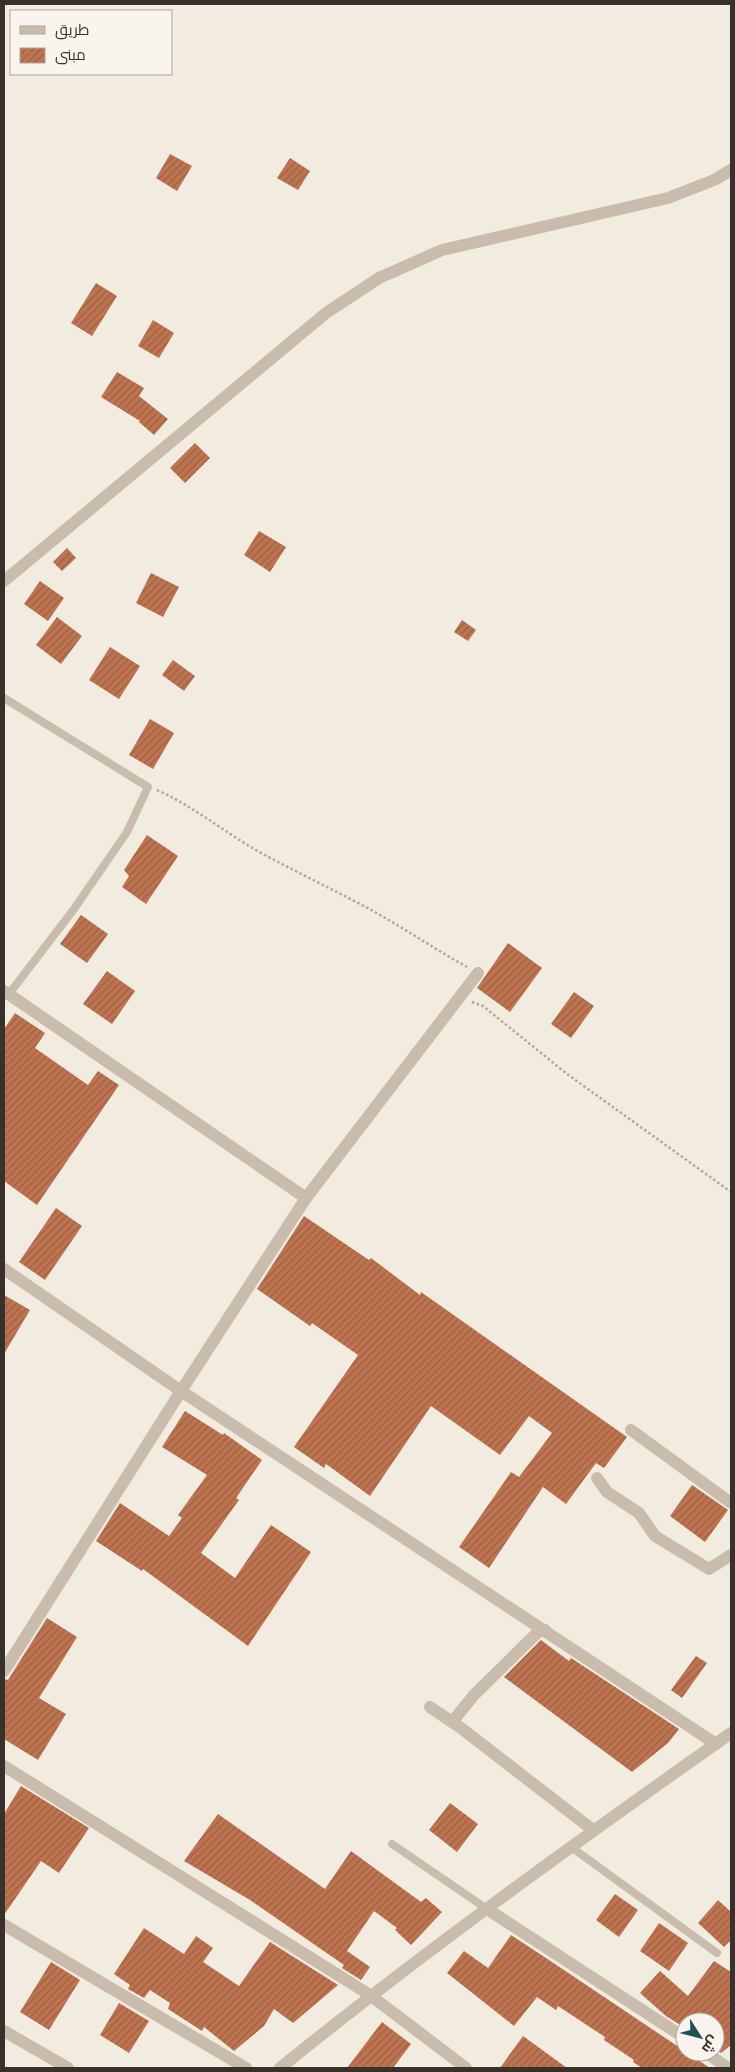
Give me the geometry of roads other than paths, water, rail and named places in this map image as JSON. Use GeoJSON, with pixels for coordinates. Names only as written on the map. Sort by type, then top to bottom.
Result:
{"type":"FeatureCollection","features":[{"type":"Feature","properties":{"kind":"street"},"geometry":{"type":"LineString","coordinates":[[4,581],[326,313],[379,278],[442,250],[668,198],[714,180],[731,170]]}},
{"type":"Feature","properties":{"kind":"street"},"geometry":{"type":"LineString","coordinates":[[4,1671],[180,1390],[306,1198],[478,973]]}},
{"type":"Feature","properties":{"kind":"street"},"geometry":{"type":"LineString","coordinates":[[5,996],[306,1198]]}},
{"type":"Feature","properties":{"kind":"street"},"geometry":{"type":"LineString","coordinates":[[4,1269],[180,1390],[716,1744]]}},
{"type":"Feature","properties":{"kind":"street"},"geometry":{"type":"LineString","coordinates":[[631,1430],[731,1503]]}},
{"type":"Feature","properties":{"kind":"street"},"geometry":{"type":"LineString","coordinates":[[597,1478],[608,1492],[639,1513],[655,1536],[709,1569],[731,1555]]}},
{"type":"Feature","properties":{"kind":"street"},"geometry":{"type":"LineString","coordinates":[[452,1722],[474,1695],[538,1632],[545,1630]]}},
{"type":"Feature","properties":{"kind":"street"},"geometry":{"type":"LineString","coordinates":[[430,1707],[593,1830]]}},
{"type":"Feature","properties":{"kind":"street"},"geometry":{"type":"LineString","coordinates":[[280,2068],[370,1995],[593,1830],[731,1733]]}},
{"type":"Feature","properties":{"kind":"street"},"geometry":{"type":"LineString","coordinates":[[4,1766],[370,1995],[466,2068]]}},
{"type":"Feature","properties":{"kind":"street"},"geometry":{"type":"LineString","coordinates":[[486,1909],[675,2032]]}},
{"type":"Feature","properties":{"kind":"street"},"geometry":{"type":"LineString","coordinates":[[4,1926],[246,2068]]}},
{"type":"Feature","properties":{"kind":"street"},"geometry":{"type":"LineString","coordinates":[[4,2031],[68,2068]]}},
{"type":"Feature","properties":{"kind":"lane"},"geometry":{"type":"LineString","coordinates":[[4,698],[148,787],[127,832],[74,909],[5,996]]}},
{"type":"Feature","properties":{"kind":"lane"},"geometry":{"type":"LineString","coordinates":[[392,1844],[486,1909]]}},
{"type":"Feature","properties":{"kind":"lane"},"geometry":{"type":"LineString","coordinates":[[571,1847],[717,1953]]}}]}
